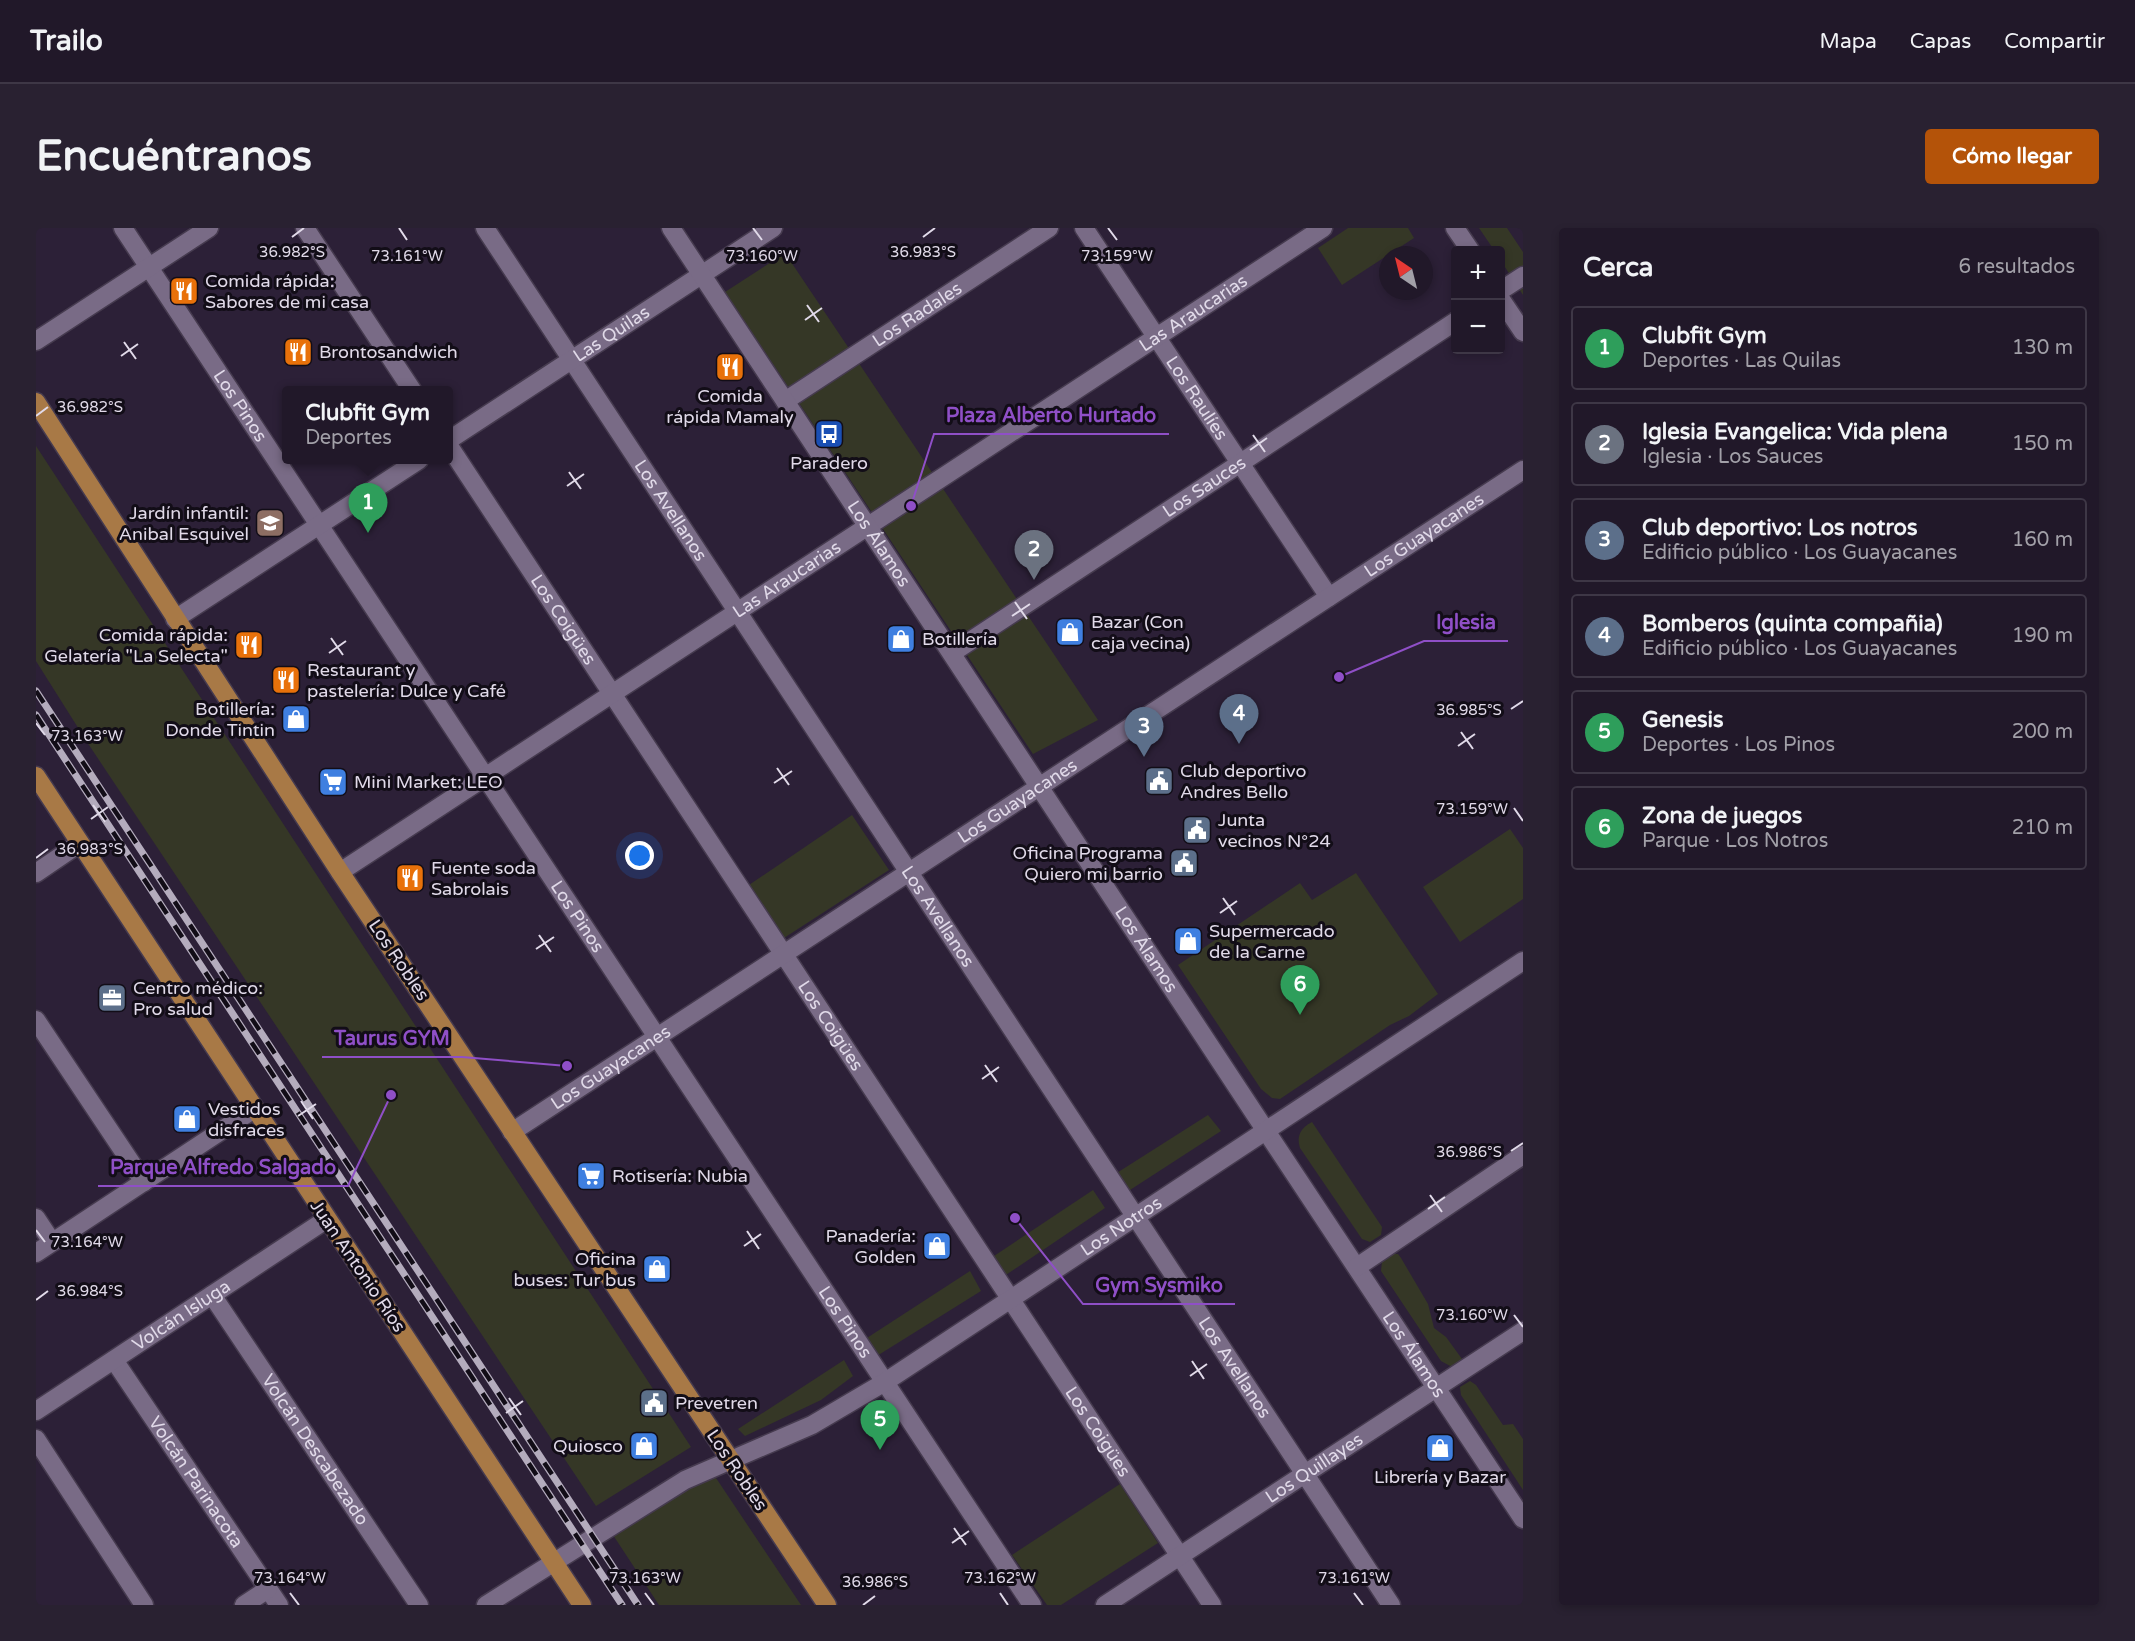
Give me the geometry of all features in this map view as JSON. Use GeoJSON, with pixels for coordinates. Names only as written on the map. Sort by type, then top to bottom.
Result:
{"type":"FeatureCollection","features":[{"type":"Feature","properties":{"kind":"main road","name":"Los Robles"},"geometry":{"type":"LineString","coordinates":[[36,402],[340,872],[827,1605]]}},
{"type":"Feature","properties":{"kind":"main road","name":"Juan Antonio Ríos"},"geometry":{"type":"LineString","coordinates":[[36,776],[582,1605]]}},
{"type":"Feature","properties":{"kind":"street","name":"Los Pinos"},"geometry":{"type":"LineString","coordinates":[[123,228],[1032,1605]]}},
{"type":"Feature","properties":{"kind":"street"},"geometry":{"type":"LineString","coordinates":[[36,341],[209,228]]}},
{"type":"Feature","properties":{"kind":"street"},"geometry":{"type":"LineString","coordinates":[[305,228],[409,386]]}},
{"type":"Feature","properties":{"kind":"street","name":"Los Avellanos"},"geometry":{"type":"LineString","coordinates":[[485,228],[1391,1605]]}},
{"type":"Feature","properties":{"kind":"street","name":"Los Álamos"},"geometry":{"type":"LineString","coordinates":[[671,228],[1523,1519]]}},
{"type":"Feature","properties":{"kind":"street","name":"Las Quilas"},"geometry":{"type":"LineString","coordinates":[[453,437],[773,228]]}},
{"type":"Feature","properties":{"kind":"street","name":"Los Radales"},"geometry":{"type":"LineString","coordinates":[[785,401],[1049,228]]}},
{"type":"Feature","properties":{"kind":"street","name":"Los Raulíes"},"geometry":{"type":"LineString","coordinates":[[1084,228],[1329,597]]}},
{"type":"Feature","properties":{"kind":"street","name":"Las Araucarias"},"geometry":{"type":"LineString","coordinates":[[340,872],[1323,228]]}},
{"type":"Feature","properties":{"kind":"street"},"geometry":{"type":"LineString","coordinates":[[1455,228],[1467,246]]}},
{"type":"Feature","properties":{"kind":"street"},"geometry":{"type":"LineString","coordinates":[[1505,288],[1523,276]]}},
{"type":"Feature","properties":{"kind":"street"},"geometry":{"type":"LineString","coordinates":[[1501,300],[1523,332]]}},
{"type":"Feature","properties":{"kind":"street","name":"Los Sauces"},"geometry":{"type":"LineString","coordinates":[[952,653],[1451,324]]}},
{"type":"Feature","properties":{"kind":"street","name":"Los Coigües"},"geometry":{"type":"LineString","coordinates":[[453,452],[1212,1605]]}},
{"type":"Feature","properties":{"kind":"street"},"geometry":{"type":"LineString","coordinates":[[175,619],[411,464]]}},
{"type":"Feature","properties":{"kind":"street","name":"Los Guayacanes"},"geometry":{"type":"LineString","coordinates":[[512,1132],[1523,470]]}},
{"type":"Feature","properties":{"kind":"street"},"geometry":{"type":"LineString","coordinates":[[36,873],[80,843]]}},
{"type":"Feature","properties":{"kind":"street","name":"Los Notros"},"geometry":{"type":"LineString","coordinates":[[486,1605],[685,1480],[812,1425],[885,1382],[1523,961]]}},
{"type":"Feature","properties":{"kind":"street"},"geometry":{"type":"LineString","coordinates":[[36,1020],[144,1182]]}},
{"type":"Feature","properties":{"kind":"street"},"geometry":{"type":"LineString","coordinates":[[36,1253],[254,1109]]}},
{"type":"Feature","properties":{"kind":"street"},"geometry":{"type":"LineString","coordinates":[[1357,1267],[1523,1155]]}},
{"type":"Feature","properties":{"kind":"street"},"geometry":{"type":"LineString","coordinates":[[36,1218],[52,1242]]}},
{"type":"Feature","properties":{"kind":"street","name":"Volcán Isluga"},"geometry":{"type":"LineString","coordinates":[[36,1411],[327,1219]]}},
{"type":"Feature","properties":{"kind":"street","name":"Volcán Descabezado"},"geometry":{"type":"LineString","coordinates":[[212,1295],[419,1605]]}},
{"type":"Feature","properties":{"kind":"street","name":"Los Quillayes"},"geometry":{"type":"LineString","coordinates":[[1105,1605],[1523,1331]]}},
{"type":"Feature","properties":{"kind":"street","name":"Volcán Parinacota"},"geometry":{"type":"LineString","coordinates":[[114,1360],[279,1605]]}},
{"type":"Feature","properties":{"kind":"street"},"geometry":{"type":"LineString","coordinates":[[36,1439],[144,1605]]}},
{"type":"Feature","properties":{"kind":"street"},"geometry":{"type":"LineString","coordinates":[[244,1605],[268,1589]]}},
{"type":"Feature","properties":{"kind":"green space"},"geometry":{"type":"Polygon","coordinates":[[[1348,228],[1408,228],[1414,238],[1402,246],[1379,246],[1379,261],[1342,285],[1318,248],[1348,228]]]}},
{"type":"Feature","properties":{"kind":"green space"},"geometry":{"type":"Polygon","coordinates":[[[1479,228],[1507,228],[1523,252],[1523,295],[1505,267],[1505,246],[1491,246],[1479,228]]]}},
{"type":"Feature","properties":{"kind":"green space"},"geometry":{"type":"Polygon","coordinates":[[[785,253],[1098,720],[1033,754],[725,292],[785,253]]]}},
{"type":"Feature","properties":{"kind":"green space"},"geometry":{"type":"Polygon","coordinates":[[[36,446],[691,1447],[596,1506],[87,742],[36,661],[36,446]]]}},
{"type":"Feature","properties":{"kind":"green space"},"geometry":{"type":"Polygon","coordinates":[[[852,815],[889,870],[784,938],[746,887],[852,815]]]}},
{"type":"Feature","properties":{"kind":"green space"},"geometry":{"type":"Polygon","coordinates":[[[1510,829],[1523,848],[1523,899],[1460,942],[1423,887],[1510,829]]]}},
{"type":"Feature","properties":{"kind":"green space"},"geometry":{"type":"Polygon","coordinates":[[[1356,873],[1438,994],[1409,1016],[1390,1025],[1280,1099],[1272,1098],[1261,1089],[1178,965],[1300,883],[1312,900],[1356,873]]]}},
{"type":"Feature","properties":{"kind":"green space"},"geometry":{"type":"Polygon","coordinates":[[[1208,1115],[1221,1131],[1113,1201],[1101,1183],[1208,1115]]]}},
{"type":"Feature","properties":{"kind":"green space"},"geometry":{"type":"Polygon","coordinates":[[[1312,1122],[1382,1227],[1381,1235],[1370,1242],[1362,1239],[1300,1148],[1300,1132],[1312,1122]]]}},
{"type":"Feature","properties":{"kind":"green space"},"geometry":{"type":"Polygon","coordinates":[[[1093,1190],[1105,1208],[994,1283],[982,1264],[1093,1190]]]}},
{"type":"Feature","properties":{"kind":"green space"},"geometry":{"type":"Polygon","coordinates":[[[1393,1254],[1398,1254],[1401,1258],[1428,1304],[1434,1328],[1446,1337],[1462,1359],[1452,1367],[1441,1361],[1381,1271],[1382,1261],[1393,1254]]]}},
{"type":"Feature","properties":{"kind":"green space"},"geometry":{"type":"Polygon","coordinates":[[[970,1271],[981,1291],[864,1364],[853,1347],[970,1271]]]}},
{"type":"Feature","properties":{"kind":"green space"},"geometry":{"type":"Polygon","coordinates":[[[844,1360],[853,1376],[821,1400],[745,1436],[738,1429],[844,1360]]]}},
{"type":"Feature","properties":{"kind":"green space"},"geometry":{"type":"Polygon","coordinates":[[[1470,1381],[1476,1385],[1503,1425],[1513,1424],[1523,1439],[1523,1490],[1461,1395],[1460,1387],[1470,1381]]]}},
{"type":"Feature","properties":{"kind":"green space"},"geometry":{"type":"Polygon","coordinates":[[[716,1478],[801,1605],[659,1605],[613,1535],[690,1485],[716,1478]]]}},
{"type":"Feature","properties":{"kind":"green space"},"geometry":{"type":"Polygon","coordinates":[[[1120,1484],[1158,1543],[1061,1605],[1047,1605],[1012,1555],[1120,1484]]]}},
{"type":"Feature","properties":{"kind":"railway"},"geometry":{"type":"LineString","coordinates":[[36,691],[638,1605]]}},
{"type":"Feature","properties":{"kind":"railway"},"geometry":{"type":"LineString","coordinates":[[36,715],[622,1605]]}},
{"type":"Feature","properties":{"kind":"place","name":"Comida rápida: Sabores de mi casa"},"geometry":{"type":"Point","coordinates":[184,291]}},
{"type":"Feature","properties":{"kind":"place","name":"Brontosandwich"},"geometry":{"type":"Point","coordinates":[298,352]}},
{"type":"Feature","properties":{"kind":"place","name":"Comida rápida Mamaly"},"geometry":{"type":"Point","coordinates":[730,367]}},
{"type":"Feature","properties":{"kind":"place","name":"Paradero"},"geometry":{"type":"Point","coordinates":[829,434]}},
{"type":"Feature","properties":{"kind":"place","name":"Plaza Alberto Hurtado"},"geometry":{"type":"Point","coordinates":[911,506]}},
{"type":"Feature","properties":{"kind":"place","name":"Jardín infantil: Anibal Esquivel"},"geometry":{"type":"Point","coordinates":[270,523]}},
{"type":"Feature","properties":{"kind":"place","name":"Clubfit Gym"},"geometry":{"type":"Point","coordinates":[368,533]}},
{"type":"Feature","properties":{"kind":"place","name":"Iglesia Evangelica: Vida plena"},"geometry":{"type":"Point","coordinates":[1034,580]}},
{"type":"Feature","properties":{"kind":"place","name":"Bazar (Con caja vecina)"},"geometry":{"type":"Point","coordinates":[1070,632]}},
{"type":"Feature","properties":{"kind":"place","name":"Botillería"},"geometry":{"type":"Point","coordinates":[901,639]}},
{"type":"Feature","properties":{"kind":"place","name":"Comida rápida: Gelatería \"La Selecta\""},"geometry":{"type":"Point","coordinates":[249,645]}},
{"type":"Feature","properties":{"kind":"place","name":"Iglesia"},"geometry":{"type":"Point","coordinates":[1339,677]}},
{"type":"Feature","properties":{"kind":"place","name":"Restaurant y pastelería: Dulce y Café"},"geometry":{"type":"Point","coordinates":[286,680]}},
{"type":"Feature","properties":{"kind":"place","name":"Botillería: Donde Tintin"},"geometry":{"type":"Point","coordinates":[296,719]}},
{"type":"Feature","properties":{"kind":"place","name":"Bomberos (quinta compañia)"},"geometry":{"type":"Point","coordinates":[1239,744]}},
{"type":"Feature","properties":{"kind":"place","name":"Club deportivo: Los notros"},"geometry":{"type":"Point","coordinates":[1144,757]}},
{"type":"Feature","properties":{"kind":"place","name":"Club deportivo Andres Bello"},"geometry":{"type":"Point","coordinates":[1159,781]}},
{"type":"Feature","properties":{"kind":"place","name":"Mini Market: LEO"},"geometry":{"type":"Point","coordinates":[333,782]}},
{"type":"Feature","properties":{"kind":"place","name":"Junta vecinos N°24"},"geometry":{"type":"Point","coordinates":[1197,830]}},
{"type":"Feature","properties":{"kind":"place","name":"Oficina Programa Quiero mi barrio"},"geometry":{"type":"Point","coordinates":[1184,863]}},
{"type":"Feature","properties":{"kind":"place","name":"Fuente soda Sabrolais"},"geometry":{"type":"Point","coordinates":[410,878]}},
{"type":"Feature","properties":{"kind":"place","name":"Supermercado de la Carne"},"geometry":{"type":"Point","coordinates":[1188,941]}},
{"type":"Feature","properties":{"kind":"place","name":"Centro médico: Pro salud"},"geometry":{"type":"Point","coordinates":[112,998]}},
{"type":"Feature","properties":{"kind":"place","name":"Zona de juegos"},"geometry":{"type":"Point","coordinates":[1300,1015]}},
{"type":"Feature","properties":{"kind":"place","name":"Taurus GYM"},"geometry":{"type":"Point","coordinates":[567,1066]}},
{"type":"Feature","properties":{"kind":"place","name":"Parque Alfredo Salgado"},"geometry":{"type":"Point","coordinates":[391,1095]}},
{"type":"Feature","properties":{"kind":"place","name":"Vestidos disfraces"},"geometry":{"type":"Point","coordinates":[187,1119]}},
{"type":"Feature","properties":{"kind":"place","name":"Rotisería: Nubia"},"geometry":{"type":"Point","coordinates":[591,1176]}},
{"type":"Feature","properties":{"kind":"place","name":"Gym Sysmiko"},"geometry":{"type":"Point","coordinates":[1015,1218]}},
{"type":"Feature","properties":{"kind":"place","name":"Panadería: Golden"},"geometry":{"type":"Point","coordinates":[937,1246]}},
{"type":"Feature","properties":{"kind":"place","name":"Oficina buses: Tur bus"},"geometry":{"type":"Point","coordinates":[657,1269]}},
{"type":"Feature","properties":{"kind":"place","name":"Prevetren"},"geometry":{"type":"Point","coordinates":[654,1403]}},
{"type":"Feature","properties":{"kind":"place","name":"Quiosco"},"geometry":{"type":"Point","coordinates":[644,1446]}},
{"type":"Feature","properties":{"kind":"place","name":"Librería y Bazar"},"geometry":{"type":"Point","coordinates":[1440,1448]}},
{"type":"Feature","properties":{"kind":"place","name":"Genesis"},"geometry":{"type":"Point","coordinates":[880,1450]}}]}
